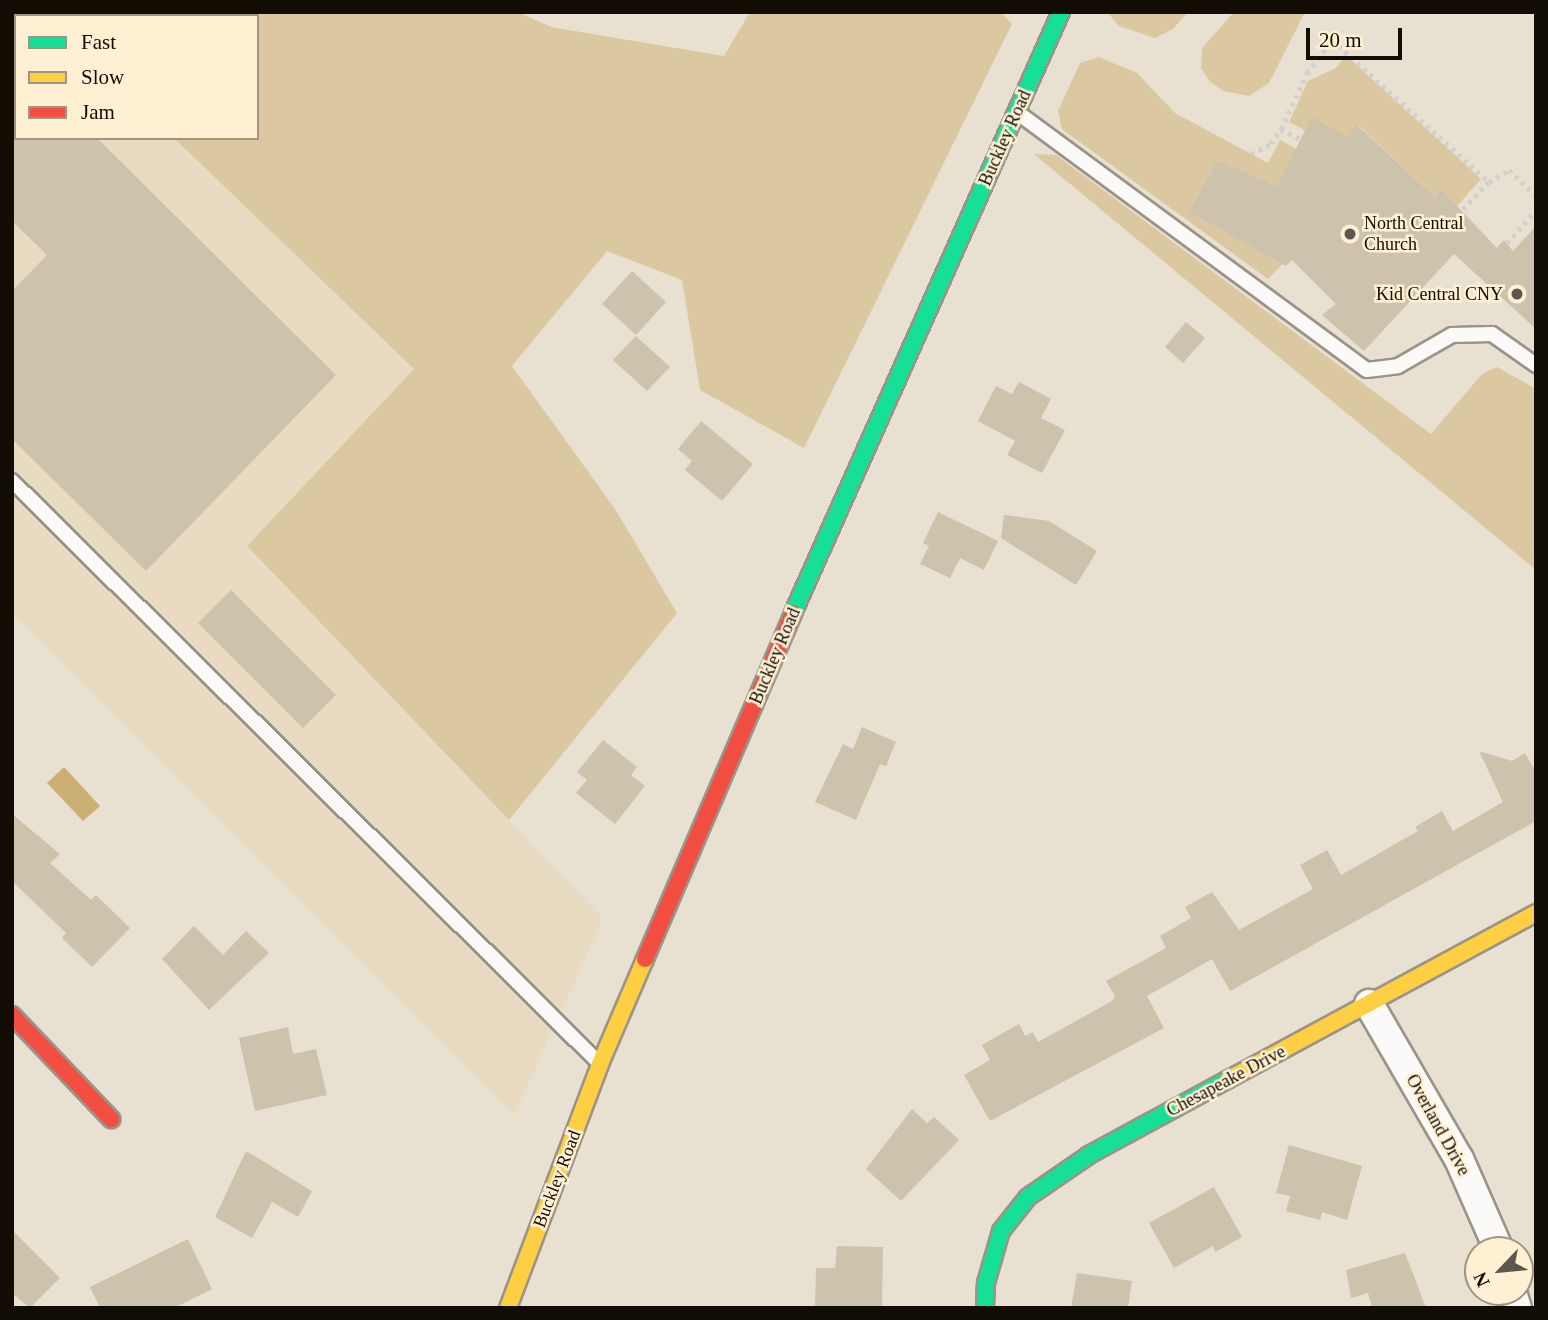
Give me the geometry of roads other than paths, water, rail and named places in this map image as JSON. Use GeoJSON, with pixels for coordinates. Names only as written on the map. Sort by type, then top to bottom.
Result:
{"type":"FeatureCollection","features":[{"type":"Feature","properties":{"kind":"street","name":"Buckley Road"},"geometry":{"type":"LineString","coordinates":[[508,1308],[600,1064],[789,624],[1061,12]]}},
{"type":"Feature","properties":{"kind":"street","name":"Chesapeake Drive"},"geometry":{"type":"LineString","coordinates":[[985,1308],[986,1283],[1002,1231],[1028,1197],[1089,1155],[1536,913]]}},
{"type":"Feature","properties":{"kind":"street","name":"Overland Drive"},"geometry":{"type":"LineString","coordinates":[[1368,1004],[1460,1159],[1493,1236]]}},
{"type":"Feature","properties":{"kind":"street"},"geometry":{"type":"LineString","coordinates":[[12,1015],[111,1119]]}},
{"type":"Feature","properties":{"kind":"lane"},"geometry":{"type":"LineString","coordinates":[[1017,113],[1367,370],[1398,366],[1452,335],[1492,334],[1536,365]]}},
{"type":"Feature","properties":{"kind":"lane"},"geometry":{"type":"LineString","coordinates":[[12,481],[600,1064]]}},
{"type":"Feature","properties":{"kind":"place","name":"North Central Church"},"geometry":{"type":"Point","coordinates":[1350,234]}},
{"type":"Feature","properties":{"kind":"place","name":"Kid Central CNY"},"geometry":{"type":"Point","coordinates":[1517,294]}}]}
